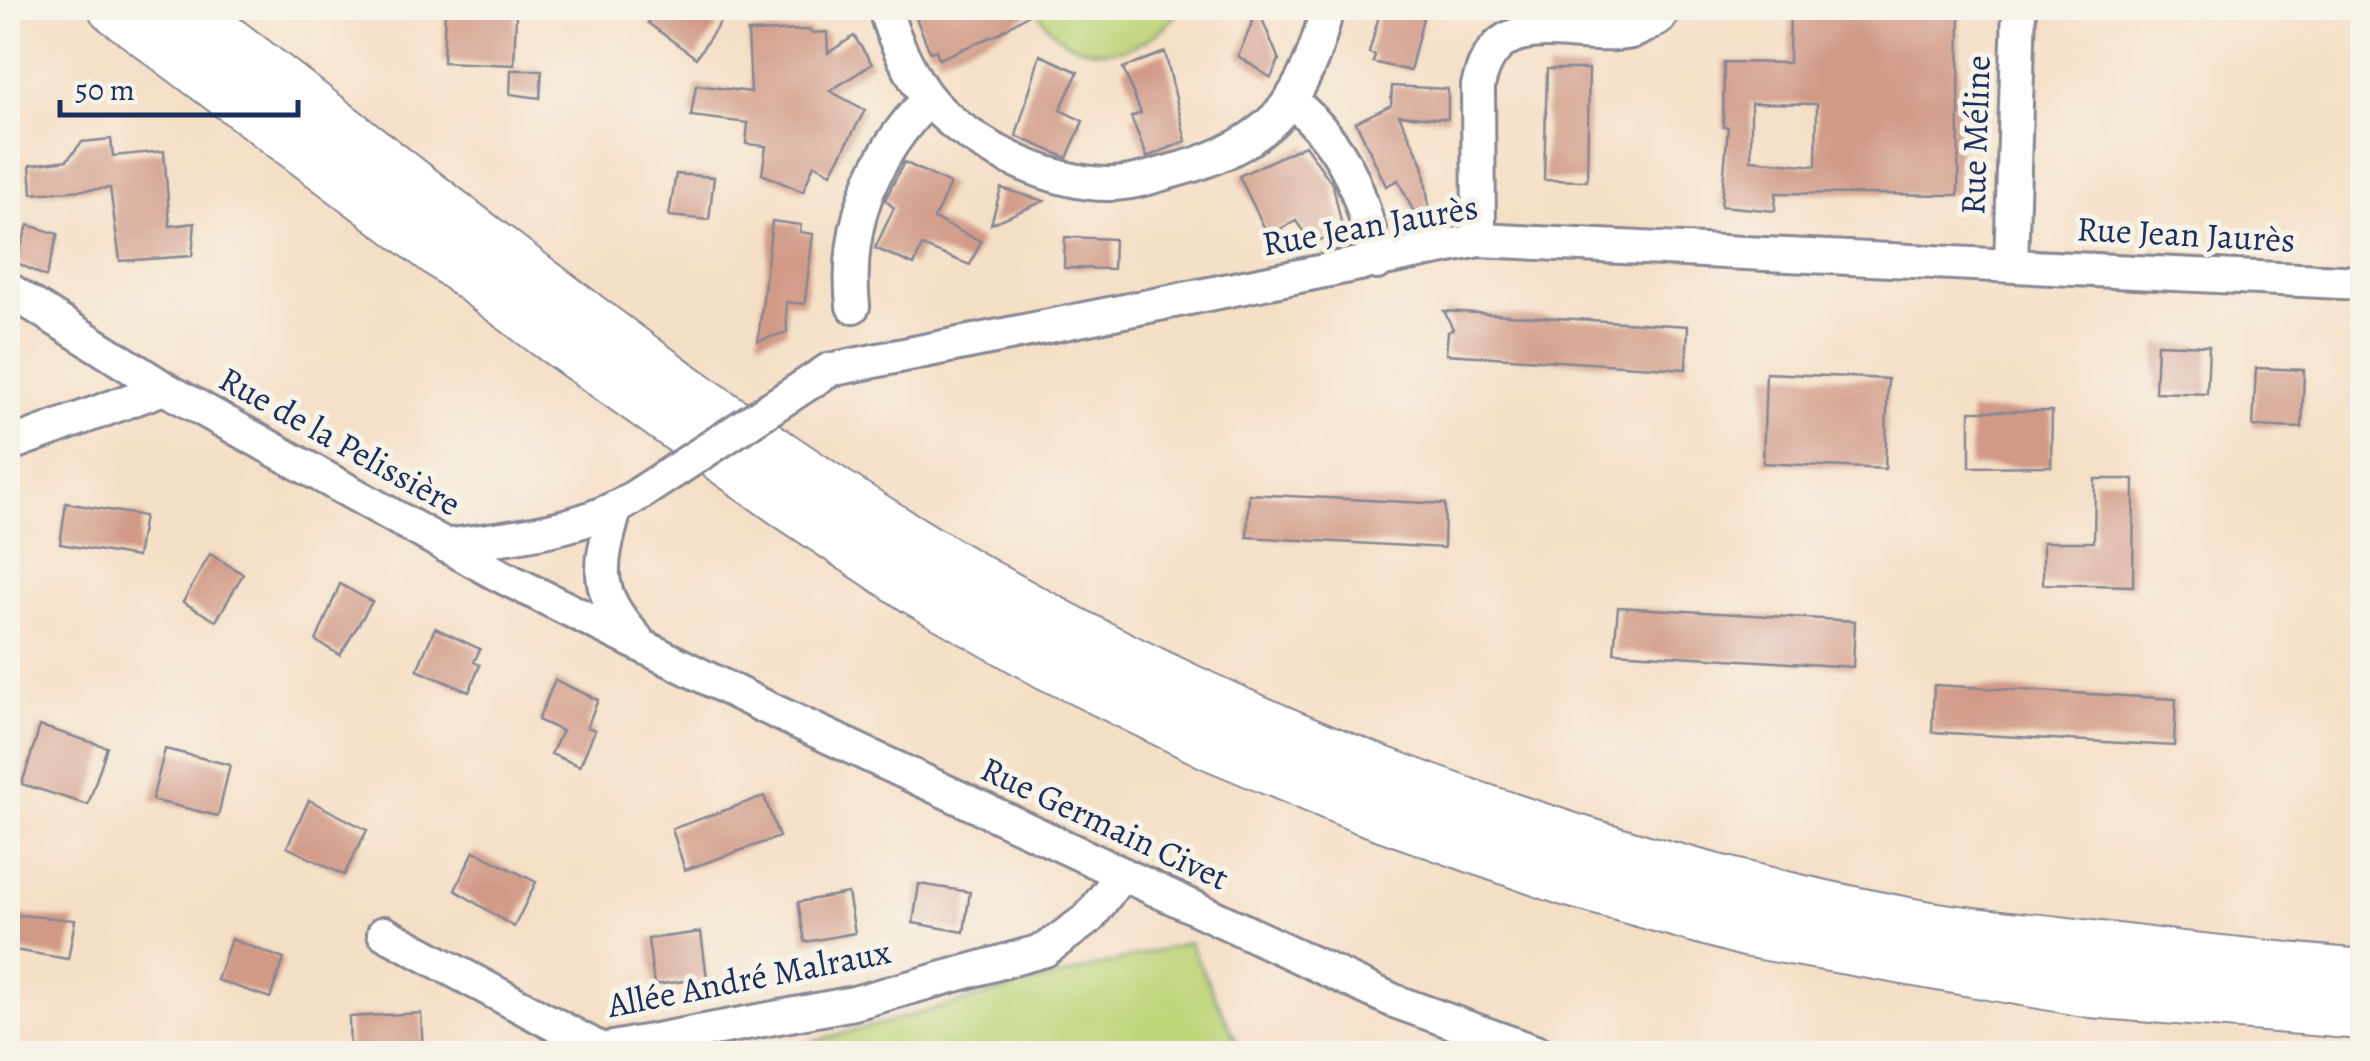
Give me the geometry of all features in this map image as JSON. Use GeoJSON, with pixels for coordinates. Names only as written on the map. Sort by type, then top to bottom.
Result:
{"type":"FeatureCollection","features":[{"type":"Feature","properties":{"kind":"highway"},"geometry":{"type":"LineString","coordinates":[[113,8],[548,335],[786,504],[982,628],[1210,745],[1365,810],[1546,874],[1745,932],[2091,993],[2362,1015]]}},
{"type":"Feature","properties":{"kind":"highway"},"geometry":{"type":"LineString","coordinates":[[185,8],[648,358],[773,447],[924,547],[1132,662],[1351,759],[1489,813],[1627,857],[1916,924],[2362,974]]}},
{"type":"Feature","properties":{"kind":"street"},"geometry":{"type":"LineString","coordinates":[[885,8],[888,23],[929,99],[974,138],[1009,158],[1051,174],[1106,183],[1124,183],[1214,160],[1265,127],[1291,100],[1319,43],[1327,8]]}},
{"type":"Feature","properties":{"kind":"street"},"geometry":{"type":"LineString","coordinates":[[1479,240],[1478,86],[1483,64],[1495,46],[1517,33],[1632,32],[1659,18],[1663,8]]}},
{"type":"Feature","properties":{"kind":"street","name":"Rue Méline"},"geometry":{"type":"LineString","coordinates":[[2011,265],[2018,8]]}},
{"type":"Feature","properties":{"kind":"street"},"geometry":{"type":"LineString","coordinates":[[853,306],[850,281],[857,222],[874,167],[905,123],[929,99]]}},
{"type":"Feature","properties":{"kind":"street"},"geometry":{"type":"LineString","coordinates":[[1291,100],[1323,128],[1346,161],[1364,204],[1377,263]]}},
{"type":"Feature","properties":{"kind":"street","name":"Rue Jean Jaurès"},"geometry":{"type":"LineString","coordinates":[[446,546],[554,530],[627,502],[830,370],[1479,240],[2362,283]]}},
{"type":"Feature","properties":{"kind":"street","name":"Rue de la Pelissière"},"geometry":{"type":"LineString","coordinates":[[8,290],[164,388],[446,546],[643,646]]}},
{"type":"Feature","properties":{"kind":"street"},"geometry":{"type":"LineString","coordinates":[[8,444],[164,388]]}},
{"type":"Feature","properties":{"kind":"street"},"geometry":{"type":"LineString","coordinates":[[627,502],[602,560],[604,592],[614,613],[643,646]]}},
{"type":"Feature","properties":{"kind":"street","name":"Rue Germain Civet"},"geometry":{"type":"LineString","coordinates":[[643,646],[1394,1001],[1541,1054]]}},
{"type":"Feature","properties":{"kind":"street","name":"Allée André Malraux"},"geometry":{"type":"LineString","coordinates":[[384,933],[602,1050],[854,1003],[1045,950],[1089,918],[1121,875]]}},
{"type":"Feature","properties":{"kind":"green space"},"geometry":{"type":"Polygon","coordinates":[[[1036,8],[1180,8],[1147,39],[1127,48],[1106,51],[1066,41],[1049,28],[1036,8]]]}},
{"type":"Feature","properties":{"kind":"green space"},"geometry":{"type":"Polygon","coordinates":[[[1189,942],[1242,1053],[770,1053],[1189,942]]]}},
{"type":"Feature","properties":{"kind":"building"},"geometry":{"type":"Polygon","coordinates":[[[659,8],[702,8],[721,21],[696,58],[648,23],[659,8]]]}},
{"type":"Feature","properties":{"kind":"building"},"geometry":{"type":"Polygon","coordinates":[[[912,8],[1038,8],[996,35],[939,59],[936,50],[930,52],[912,8]]]}},
{"type":"Feature","properties":{"kind":"building"},"geometry":{"type":"Polygon","coordinates":[[[1381,8],[1424,14],[1410,71],[1373,62],[1375,55],[1369,53],[1381,8]]]}},
{"type":"Feature","properties":{"kind":"building"},"geometry":{"type":"Polygon","coordinates":[[[1790,8],[1960,8],[1958,195],[1776,193],[1775,211],[1721,206],[1728,127],[1723,127],[1724,62],[1789,63],[1790,8]],[[1751,103],[1751,160],[1816,166],[1817,104],[1751,103]]]}},
{"type":"Feature","properties":{"kind":"building"},"geometry":{"type":"Polygon","coordinates":[[[1258,9],[1279,60],[1271,78],[1238,56],[1258,9]]]}},
{"type":"Feature","properties":{"kind":"building"},"geometry":{"type":"Polygon","coordinates":[[[445,11],[516,14],[514,65],[443,62],[445,11]]]}},
{"type":"Feature","properties":{"kind":"building"},"geometry":{"type":"Polygon","coordinates":[[[748,32],[827,32],[828,53],[854,36],[872,64],[830,91],[865,110],[831,173],[814,164],[803,192],[762,174],[766,146],[746,144],[748,123],[691,116],[696,85],[751,92],[748,32]]]}},
{"type":"Feature","properties":{"kind":"building"},"geometry":{"type":"Polygon","coordinates":[[[1165,52],[1186,141],[1147,157],[1131,117],[1141,113],[1123,68],[1165,52]]]}},
{"type":"Feature","properties":{"kind":"building"},"geometry":{"type":"Polygon","coordinates":[[[1040,55],[1078,72],[1060,110],[1083,121],[1067,158],[1016,136],[1040,55]]]}},
{"type":"Feature","properties":{"kind":"building"},"geometry":{"type":"Polygon","coordinates":[[[1547,69],[1589,69],[1587,181],[1544,180],[1547,69]]]}},
{"type":"Feature","properties":{"kind":"building"},"geometry":{"type":"Polygon","coordinates":[[[511,70],[542,70],[540,98],[510,94],[511,70]]]}},
{"type":"Feature","properties":{"kind":"building"},"geometry":{"type":"Polygon","coordinates":[[[1392,86],[1448,89],[1448,119],[1399,115],[1423,164],[1432,229],[1423,231],[1398,180],[1386,186],[1356,122],[1391,105],[1392,86]]]}},
{"type":"Feature","properties":{"kind":"building"},"geometry":{"type":"Polygon","coordinates":[[[111,139],[113,156],[164,151],[170,226],[195,223],[192,256],[120,261],[110,188],[32,194],[30,165],[67,160],[82,142],[111,139]]]}},
{"type":"Feature","properties":{"kind":"building"},"geometry":{"type":"Polygon","coordinates":[[[1305,145],[1333,185],[1344,236],[1310,241],[1296,221],[1268,235],[1239,176],[1305,145]]]}},
{"type":"Feature","properties":{"kind":"building"},"geometry":{"type":"Polygon","coordinates":[[[904,162],[950,184],[934,219],[981,241],[970,265],[922,246],[914,265],[875,248],[894,208],[885,200],[904,162]]]}},
{"type":"Feature","properties":{"kind":"building"},"geometry":{"type":"Polygon","coordinates":[[[676,174],[714,177],[709,220],[669,216],[676,174]]]}},
{"type":"Feature","properties":{"kind":"building"},"geometry":{"type":"Polygon","coordinates":[[[1001,188],[1044,201],[991,224],[1001,188]]]}},
{"type":"Feature","properties":{"kind":"building"},"geometry":{"type":"Polygon","coordinates":[[[772,221],[801,225],[800,232],[813,234],[804,304],[786,302],[787,332],[758,341],[772,221]]]}},
{"type":"Feature","properties":{"kind":"building"},"geometry":{"type":"Polygon","coordinates":[[[28,225],[58,234],[46,277],[16,262],[28,225]]]}},
{"type":"Feature","properties":{"kind":"building"},"geometry":{"type":"Polygon","coordinates":[[[1065,237],[1114,239],[1113,269],[1064,268],[1065,237]]]}},
{"type":"Feature","properties":{"kind":"building"},"geometry":{"type":"Polygon","coordinates":[[[1444,311],[1688,326],[1686,369],[1446,354],[1448,332],[1453,329],[1444,311]]]}},
{"type":"Feature","properties":{"kind":"building"},"geometry":{"type":"Polygon","coordinates":[[[2157,344],[2209,346],[2207,394],[2155,392],[2157,344]]]}},
{"type":"Feature","properties":{"kind":"building"},"geometry":{"type":"Polygon","coordinates":[[[2256,368],[2304,370],[2302,428],[2253,426],[2256,368]]]}},
{"type":"Feature","properties":{"kind":"building"},"geometry":{"type":"Polygon","coordinates":[[[1766,373],[1888,379],[1885,469],[1763,463],[1766,373]]]}},
{"type":"Feature","properties":{"kind":"building"},"geometry":{"type":"Polygon","coordinates":[[[1970,411],[2052,411],[2051,466],[1970,467],[1970,411]]]}},
{"type":"Feature","properties":{"kind":"building"},"geometry":{"type":"Polygon","coordinates":[[[2095,479],[2134,479],[2133,586],[2043,584],[2043,542],[2094,542],[2095,479]]]}},
{"type":"Feature","properties":{"kind":"building"},"geometry":{"type":"Polygon","coordinates":[[[1249,494],[1445,504],[1444,548],[1247,537],[1249,494]]]}},
{"type":"Feature","properties":{"kind":"building"},"geometry":{"type":"Polygon","coordinates":[[[66,503],[144,516],[137,557],[60,544],[66,503]]]}},
{"type":"Feature","properties":{"kind":"building"},"geometry":{"type":"Polygon","coordinates":[[[210,554],[243,574],[216,621],[183,602],[210,554]]]}},
{"type":"Feature","properties":{"kind":"building"},"geometry":{"type":"Polygon","coordinates":[[[340,584],[372,602],[340,655],[316,641],[340,584]]]}},
{"type":"Feature","properties":{"kind":"building"},"geometry":{"type":"Polygon","coordinates":[[[1618,607],[1855,621],[1853,667],[1614,652],[1618,607]]]}},
{"type":"Feature","properties":{"kind":"building"},"geometry":{"type":"Polygon","coordinates":[[[435,628],[480,649],[474,662],[480,665],[469,692],[417,670],[435,628]]]}},
{"type":"Feature","properties":{"kind":"building"},"geometry":{"type":"Polygon","coordinates":[[[555,680],[598,700],[587,727],[595,730],[580,766],[551,754],[562,731],[538,720],[555,680]]]}},
{"type":"Feature","properties":{"kind":"building"},"geometry":{"type":"Polygon","coordinates":[[[1934,685],[2176,699],[2174,746],[1932,732],[1934,685]]]}},
{"type":"Feature","properties":{"kind":"building"},"geometry":{"type":"Polygon","coordinates":[[[40,726],[107,747],[88,805],[22,784],[40,726]]]}},
{"type":"Feature","properties":{"kind":"building"},"geometry":{"type":"Polygon","coordinates":[[[165,749],[230,765],[218,816],[152,800],[165,749]]]}},
{"type":"Feature","properties":{"kind":"building"},"geometry":{"type":"Polygon","coordinates":[[[764,796],[779,837],[685,870],[672,829],[764,796]]]}},
{"type":"Feature","properties":{"kind":"building"},"geometry":{"type":"Polygon","coordinates":[[[309,800],[367,830],[344,875],[287,847],[309,800]]]}},
{"type":"Feature","properties":{"kind":"building"},"geometry":{"type":"Polygon","coordinates":[[[474,851],[536,882],[514,927],[455,890],[474,851]]]}},
{"type":"Feature","properties":{"kind":"building"},"geometry":{"type":"Polygon","coordinates":[[[919,884],[970,892],[964,932],[913,923],[919,884]]]}},
{"type":"Feature","properties":{"kind":"building"},"geometry":{"type":"Polygon","coordinates":[[[848,893],[855,933],[805,942],[798,902],[848,893]]]}},
{"type":"Feature","properties":{"kind":"building"},"geometry":{"type":"Polygon","coordinates":[[[8,914],[75,920],[68,959],[8,949],[8,914]]]}},
{"type":"Feature","properties":{"kind":"building"},"geometry":{"type":"Polygon","coordinates":[[[701,932],[707,978],[654,985],[648,939],[701,932]]]}},
{"type":"Feature","properties":{"kind":"building"},"geometry":{"type":"Polygon","coordinates":[[[231,939],[284,959],[270,998],[217,980],[231,939]]]}},
{"type":"Feature","properties":{"kind":"building"},"geometry":{"type":"Polygon","coordinates":[[[421,1013],[423,1052],[350,1054],[349,1017],[421,1013]]]}}]}
